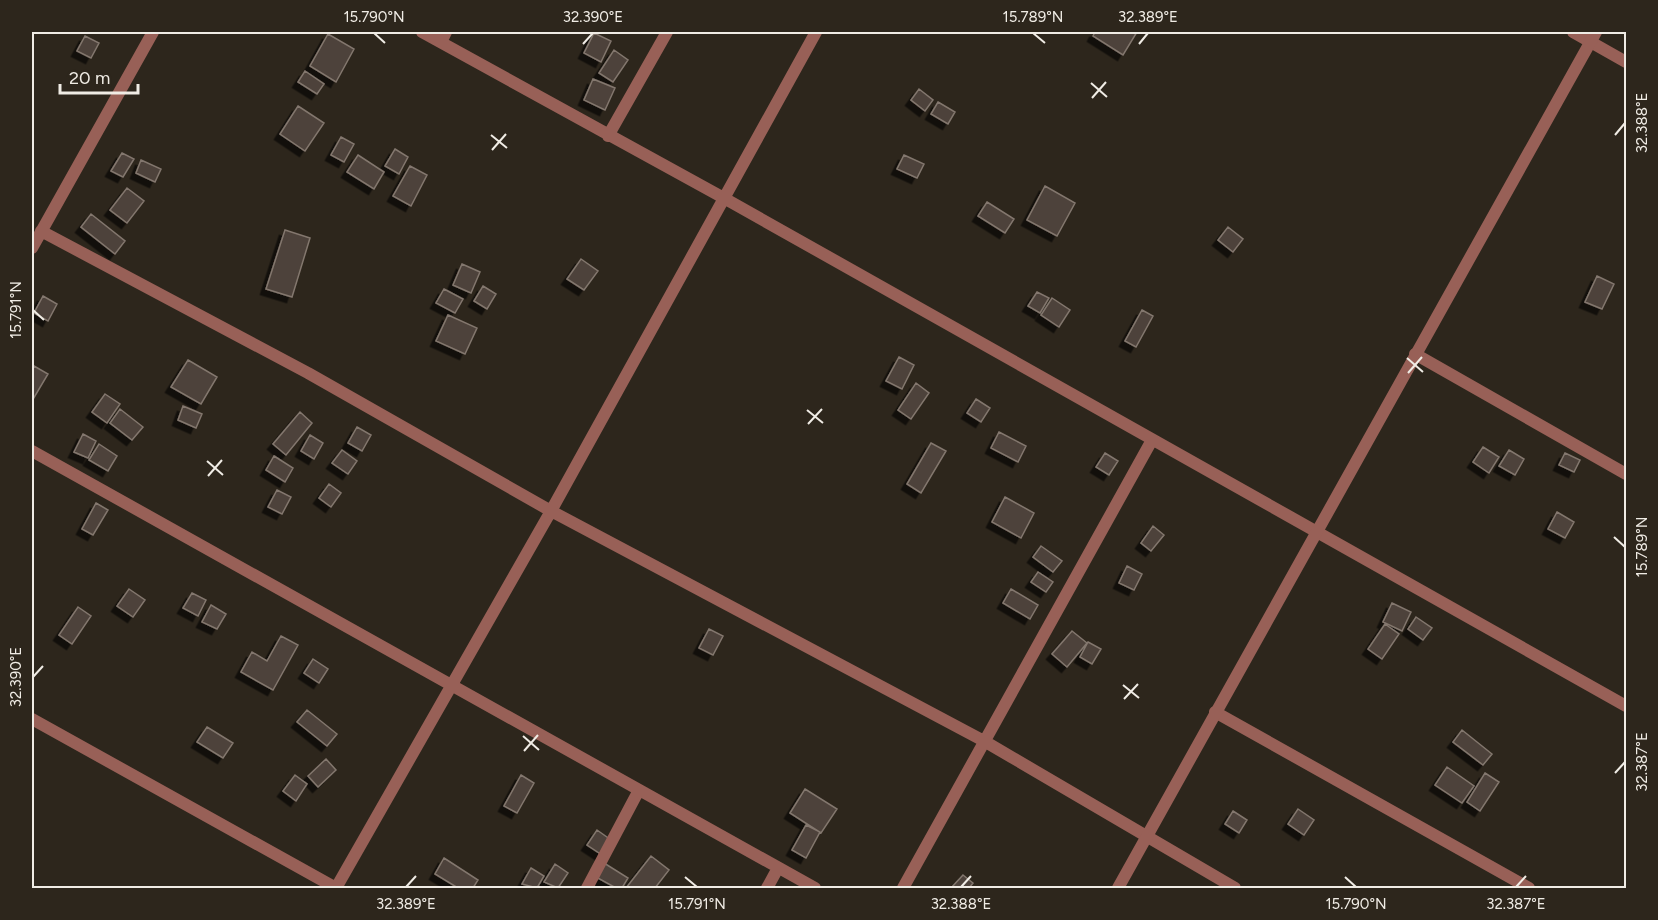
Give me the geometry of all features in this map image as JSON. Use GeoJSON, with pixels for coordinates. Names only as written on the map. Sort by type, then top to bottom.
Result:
{"type":"FeatureCollection","features":[{"type":"Feature","properties":{"kind":"street"},"geometry":{"type":"LineString","coordinates":[[32,248],[153,32]]}},
{"type":"Feature","properties":{"kind":"street"},"geometry":{"type":"LineString","coordinates":[[422,32],[443,37],[608,136],[722,197],[1626,706]]}},
{"type":"Feature","properties":{"kind":"street"},"geometry":{"type":"LineString","coordinates":[[608,136],[667,32]]}},
{"type":"Feature","properties":{"kind":"street"},"geometry":{"type":"LineString","coordinates":[[32,719],[336,888],[551,511],[722,197],[816,32]]}},
{"type":"Feature","properties":{"kind":"street"},"geometry":{"type":"LineString","coordinates":[[1573,32],[1593,36],[1626,62]]}},
{"type":"Feature","properties":{"kind":"street"},"geometry":{"type":"LineString","coordinates":[[1118,888],[1593,36]]}},
{"type":"Feature","properties":{"kind":"street"},"geometry":{"type":"LineString","coordinates":[[41,231],[308,373],[551,511],[984,741],[1235,888]]}},
{"type":"Feature","properties":{"kind":"street"},"geometry":{"type":"LineString","coordinates":[[1415,354],[1626,474]]}},
{"type":"Feature","properties":{"kind":"street"},"geometry":{"type":"LineString","coordinates":[[903,888],[1152,440]]}},
{"type":"Feature","properties":{"kind":"street"},"geometry":{"type":"LineString","coordinates":[[32,451],[814,888]]}},
{"type":"Feature","properties":{"kind":"street"},"geometry":{"type":"LineString","coordinates":[[1215,712],[1529,888]]}},
{"type":"Feature","properties":{"kind":"street"},"geometry":{"type":"LineString","coordinates":[[587,888],[639,790]]}},
{"type":"Feature","properties":{"kind":"street"},"geometry":{"type":"LineString","coordinates":[[767,888],[778,868]]}},
{"type":"Feature","properties":{"kind":"building"},"geometry":{"type":"Polygon","coordinates":[[[1095,32],[1137,32],[1123,55],[1093,36],[1095,32]]]}},
{"type":"Feature","properties":{"kind":"building"},"geometry":{"type":"Polygon","coordinates":[[[594,33],[611,41],[601,62],[584,53],[594,33]]]}},
{"type":"Feature","properties":{"kind":"building"},"geometry":{"type":"Polygon","coordinates":[[[328,34],[354,49],[336,82],[310,66],[328,34]]]}},
{"type":"Feature","properties":{"kind":"building"},"geometry":{"type":"Polygon","coordinates":[[[85,36],[99,43],[91,58],[77,51],[85,36]]]}},
{"type":"Feature","properties":{"kind":"building"},"geometry":{"type":"Polygon","coordinates":[[[614,50],[628,60],[613,82],[599,73],[614,50]]]}},
{"type":"Feature","properties":{"kind":"building"},"geometry":{"type":"Polygon","coordinates":[[[305,71],[324,84],[317,94],[298,82],[305,71]]]}},
{"type":"Feature","properties":{"kind":"building"},"geometry":{"type":"Polygon","coordinates":[[[593,79],[615,88],[605,110],[584,100],[593,79]]]}},
{"type":"Feature","properties":{"kind":"building"},"geometry":{"type":"Polygon","coordinates":[[[919,89],[933,100],[925,111],[911,100],[919,89]]]}},
{"type":"Feature","properties":{"kind":"building"},"geometry":{"type":"Polygon","coordinates":[[[938,102],[955,112],[948,124],[931,114],[938,102]]]}},
{"type":"Feature","properties":{"kind":"building"},"geometry":{"type":"Polygon","coordinates":[[[298,106],[324,123],[305,151],[280,134],[298,106]]]}},
{"type":"Feature","properties":{"kind":"building"},"geometry":{"type":"Polygon","coordinates":[[[341,137],[354,144],[344,162],[331,155],[341,137]]]}},
{"type":"Feature","properties":{"kind":"building"},"geometry":{"type":"Polygon","coordinates":[[[395,149],[408,157],[399,174],[385,166],[395,149]]]}},
{"type":"Feature","properties":{"kind":"building"},"geometry":{"type":"Polygon","coordinates":[[[122,153],[134,159],[123,177],[111,171],[122,153]]]}},
{"type":"Feature","properties":{"kind":"building"},"geometry":{"type":"Polygon","coordinates":[[[358,155],[384,172],[374,189],[347,172],[358,155]]]}},
{"type":"Feature","properties":{"kind":"building"},"geometry":{"type":"Polygon","coordinates":[[[904,155],[924,164],[917,178],[897,169],[904,155]]]}},
{"type":"Feature","properties":{"kind":"building"},"geometry":{"type":"Polygon","coordinates":[[[141,160],[161,169],[155,182],[136,173],[141,160]]]}},
{"type":"Feature","properties":{"kind":"building"},"geometry":{"type":"Polygon","coordinates":[[[410,166],[427,175],[411,206],[393,196],[410,166]]]}},
{"type":"Feature","properties":{"kind":"building"},"geometry":{"type":"Polygon","coordinates":[[[1045,186],[1075,203],[1057,236],[1027,220],[1045,186]]]}},
{"type":"Feature","properties":{"kind":"building"},"geometry":{"type":"Polygon","coordinates":[[[127,188],[144,201],[127,223],[110,210],[127,188]]]}},
{"type":"Feature","properties":{"kind":"building"},"geometry":{"type":"Polygon","coordinates":[[[987,202],[1014,219],[1005,233],[978,216],[987,202]]]}},
{"type":"Feature","properties":{"kind":"building"},"geometry":{"type":"Polygon","coordinates":[[[91,214],[125,241],[115,254],[81,227],[91,214]]]}},
{"type":"Feature","properties":{"kind":"building"},"geometry":{"type":"Polygon","coordinates":[[[1228,227],[1243,239],[1233,252],[1218,240],[1228,227]]]}},
{"type":"Feature","properties":{"kind":"building"},"geometry":{"type":"Polygon","coordinates":[[[285,230],[310,238],[292,297],[266,289],[285,230]]]}},
{"type":"Feature","properties":{"kind":"building"},"geometry":{"type":"Polygon","coordinates":[[[581,259],[598,271],[584,290],[567,279],[581,259]]]}},
{"type":"Feature","properties":{"kind":"building"},"geometry":{"type":"Polygon","coordinates":[[[462,264],[480,272],[471,293],[453,285],[462,264]]]}},
{"type":"Feature","properties":{"kind":"building"},"geometry":{"type":"Polygon","coordinates":[[[1597,276],[1614,284],[1602,309],[1585,302],[1597,276]]]}},
{"type":"Feature","properties":{"kind":"building"},"geometry":{"type":"Polygon","coordinates":[[[483,286],[496,294],[487,309],[474,301],[483,286]]]}},
{"type":"Feature","properties":{"kind":"building"},"geometry":{"type":"Polygon","coordinates":[[[444,289],[463,299],[455,313],[436,303],[444,289]]]}},
{"type":"Feature","properties":{"kind":"building"},"geometry":{"type":"Polygon","coordinates":[[[1037,292],[1049,298],[1040,313],[1028,306],[1037,292]]]}},
{"type":"Feature","properties":{"kind":"building"},"geometry":{"type":"Polygon","coordinates":[[[43,296],[57,304],[48,321],[34,313],[43,296]]]}},
{"type":"Feature","properties":{"kind":"building"},"geometry":{"type":"Polygon","coordinates":[[[1052,298],[1070,310],[1059,327],[1041,315],[1052,298]]]}},
{"type":"Feature","properties":{"kind":"building"},"geometry":{"type":"Polygon","coordinates":[[[1142,310],[1153,316],[1136,347],[1125,341],[1142,310]]]}},
{"type":"Feature","properties":{"kind":"building"},"geometry":{"type":"Polygon","coordinates":[[[448,315],[477,328],[465,354],[436,341],[448,315]]]}},
{"type":"Feature","properties":{"kind":"building"},"geometry":{"type":"Polygon","coordinates":[[[899,357],[914,365],[902,389],[886,381],[899,357]]]}},
{"type":"Feature","properties":{"kind":"building"},"geometry":{"type":"Polygon","coordinates":[[[188,360],[217,377],[201,404],[171,387],[188,360]]]}},
{"type":"Feature","properties":{"kind":"building"},"geometry":{"type":"Polygon","coordinates":[[[34,366],[48,374],[32,401],[32,370],[34,366]]]}},
{"type":"Feature","properties":{"kind":"building"},"geometry":{"type":"Polygon","coordinates":[[[916,383],[929,393],[911,419],[898,410],[916,383]]]}},
{"type":"Feature","properties":{"kind":"building"},"geometry":{"type":"Polygon","coordinates":[[[105,394],[120,404],[107,423],[92,412],[105,394]]]}},
{"type":"Feature","properties":{"kind":"building"},"geometry":{"type":"Polygon","coordinates":[[[976,399],[990,408],[981,422],[967,413],[976,399]]]}},
{"type":"Feature","properties":{"kind":"building"},"geometry":{"type":"Polygon","coordinates":[[[183,406],[202,414],[196,428],[178,420],[183,406]]]}},
{"type":"Feature","properties":{"kind":"building"},"geometry":{"type":"Polygon","coordinates":[[[120,409],[143,427],[132,440],[110,423],[120,409]]]}},
{"type":"Feature","properties":{"kind":"building"},"geometry":{"type":"Polygon","coordinates":[[[300,412],[312,423],[286,455],[273,444],[300,412]]]}},
{"type":"Feature","properties":{"kind":"building"},"geometry":{"type":"Polygon","coordinates":[[[357,427],[371,435],[362,451],[348,443],[357,427]]]}},
{"type":"Feature","properties":{"kind":"building"},"geometry":{"type":"Polygon","coordinates":[[[999,432],[1026,446],[1018,462],[991,448],[999,432]]]}},
{"type":"Feature","properties":{"kind":"building"},"geometry":{"type":"Polygon","coordinates":[[[83,434],[96,441],[88,458],[74,452],[83,434]]]}},
{"type":"Feature","properties":{"kind":"building"},"geometry":{"type":"Polygon","coordinates":[[[310,435],[323,443],[314,459],[301,451],[310,435]]]}},
{"type":"Feature","properties":{"kind":"building"},"geometry":{"type":"Polygon","coordinates":[[[931,443],[946,451],[921,493],[907,484],[931,443]]]}},
{"type":"Feature","properties":{"kind":"building"},"geometry":{"type":"Polygon","coordinates":[[[99,444],[117,456],[108,471],[89,460],[99,444]]]}},
{"type":"Feature","properties":{"kind":"building"},"geometry":{"type":"Polygon","coordinates":[[[1483,447],[1499,457],[1489,473],[1473,462],[1483,447]]]}},
{"type":"Feature","properties":{"kind":"building"},"geometry":{"type":"Polygon","coordinates":[[[342,450],[357,461],[348,474],[332,463],[342,450]]]}},
{"type":"Feature","properties":{"kind":"building"},"geometry":{"type":"Polygon","coordinates":[[[1509,450],[1524,459],[1515,475],[1499,466],[1509,450]]]}},
{"type":"Feature","properties":{"kind":"building"},"geometry":{"type":"Polygon","coordinates":[[[1105,453],[1118,461],[1109,475],[1096,467],[1105,453]]]}},
{"type":"Feature","properties":{"kind":"building"},"geometry":{"type":"Polygon","coordinates":[[[1565,453],[1580,460],[1574,472],[1559,465],[1565,453]]]}},
{"type":"Feature","properties":{"kind":"building"},"geometry":{"type":"Polygon","coordinates":[[[274,456],[293,468],[285,482],[266,470],[274,456]]]}},
{"type":"Feature","properties":{"kind":"building"},"geometry":{"type":"Polygon","coordinates":[[[329,484],[341,493],[331,507],[319,498],[329,484]]]}},
{"type":"Feature","properties":{"kind":"building"},"geometry":{"type":"Polygon","coordinates":[[[277,490],[291,497],[282,514],[268,507],[277,490]]]}},
{"type":"Feature","properties":{"kind":"building"},"geometry":{"type":"Polygon","coordinates":[[[1005,497],[1034,513],[1021,538],[992,522],[1005,497]]]}},
{"type":"Feature","properties":{"kind":"building"},"geometry":{"type":"Polygon","coordinates":[[[96,503],[108,510],[93,535],[82,529],[96,503]]]}},
{"type":"Feature","properties":{"kind":"building"},"geometry":{"type":"Polygon","coordinates":[[[1557,512],[1574,522],[1565,538],[1548,529],[1557,512]]]}},
{"type":"Feature","properties":{"kind":"building"},"geometry":{"type":"Polygon","coordinates":[[[1153,526],[1164,535],[1151,551],[1141,543],[1153,526]]]}},
{"type":"Feature","properties":{"kind":"building"},"geometry":{"type":"Polygon","coordinates":[[[1041,546],[1062,561],[1053,572],[1033,557],[1041,546]]]}},
{"type":"Feature","properties":{"kind":"building"},"geometry":{"type":"Polygon","coordinates":[[[1127,566],[1142,574],[1134,590],[1119,583],[1127,566]]]}},
{"type":"Feature","properties":{"kind":"building"},"geometry":{"type":"Polygon","coordinates":[[[1038,572],[1053,582],[1046,592],[1031,582],[1038,572]]]}},
{"type":"Feature","properties":{"kind":"building"},"geometry":{"type":"Polygon","coordinates":[[[129,589],[145,600],[133,617],[117,606],[129,589]]]}},
{"type":"Feature","properties":{"kind":"building"},"geometry":{"type":"Polygon","coordinates":[[[1011,589],[1038,605],[1030,619],[1003,603],[1011,589]]]}},
{"type":"Feature","properties":{"kind":"building"},"geometry":{"type":"Polygon","coordinates":[[[192,593],[206,600],[198,616],[183,608],[192,593]]]}},
{"type":"Feature","properties":{"kind":"building"},"geometry":{"type":"Polygon","coordinates":[[[1392,603],[1411,612],[1402,631],[1383,622],[1392,603]]]}},
{"type":"Feature","properties":{"kind":"building"},"geometry":{"type":"Polygon","coordinates":[[[211,605],[226,614],[217,629],[202,622],[211,605]]]}},
{"type":"Feature","properties":{"kind":"building"},"geometry":{"type":"Polygon","coordinates":[[[78,607],[91,616],[72,644],[59,635],[78,607]]]}},
{"type":"Feature","properties":{"kind":"building"},"geometry":{"type":"Polygon","coordinates":[[[1416,617],[1432,628],[1423,640],[1408,629],[1416,617]]]}},
{"type":"Feature","properties":{"kind":"building"},"geometry":{"type":"Polygon","coordinates":[[[1385,624],[1399,634],[1382,659],[1368,649],[1385,624]]]}},
{"type":"Feature","properties":{"kind":"building"},"geometry":{"type":"Polygon","coordinates":[[[709,629],[723,636],[713,655],[699,648],[709,629]]]}},
{"type":"Feature","properties":{"kind":"building"},"geometry":{"type":"Polygon","coordinates":[[[1072,631],[1087,643],[1067,667],[1052,654],[1072,631]]]}},
{"type":"Feature","properties":{"kind":"building"},"geometry":{"type":"Polygon","coordinates":[[[281,636],[298,645],[273,690],[241,672],[252,652],[267,661],[281,636]]]}},
{"type":"Feature","properties":{"kind":"building"},"geometry":{"type":"Polygon","coordinates":[[[1088,642],[1101,649],[1092,664],[1080,657],[1088,642]]]}},
{"type":"Feature","properties":{"kind":"building"},"geometry":{"type":"Polygon","coordinates":[[[313,659],[328,669],[319,683],[304,673],[313,659]]]}},
{"type":"Feature","properties":{"kind":"building"},"geometry":{"type":"Polygon","coordinates":[[[307,710],[337,734],[327,746],[297,722],[307,710]]]}},
{"type":"Feature","properties":{"kind":"building"},"geometry":{"type":"Polygon","coordinates":[[[207,727],[233,743],[223,758],[197,742],[207,727]]]}},
{"type":"Feature","properties":{"kind":"building"},"geometry":{"type":"Polygon","coordinates":[[[1462,730],[1492,754],[1483,765],[1453,742],[1462,730]]]}},
{"type":"Feature","properties":{"kind":"building"},"geometry":{"type":"Polygon","coordinates":[[[326,759],[336,770],[318,787],[308,776],[326,759]]]}},
{"type":"Feature","properties":{"kind":"building"},"geometry":{"type":"Polygon","coordinates":[[[1447,767],[1474,786],[1462,803],[1435,785],[1447,767]]]}},
{"type":"Feature","properties":{"kind":"building"},"geometry":{"type":"Polygon","coordinates":[[[1485,773],[1499,782],[1480,811],[1467,802],[1485,773]]]}},
{"type":"Feature","properties":{"kind":"building"},"geometry":{"type":"Polygon","coordinates":[[[295,775],[307,784],[296,801],[283,791],[295,775]]]}},
{"type":"Feature","properties":{"kind":"building"},"geometry":{"type":"Polygon","coordinates":[[[521,775],[534,783],[517,813],[504,806],[521,775]]]}},
{"type":"Feature","properties":{"kind":"building"},"geometry":{"type":"Polygon","coordinates":[[[805,789],[837,809],[821,833],[790,813],[805,789]]]}},
{"type":"Feature","properties":{"kind":"building"},"geometry":{"type":"Polygon","coordinates":[[[1298,809],[1314,820],[1304,835],[1288,824],[1298,809]]]}},
{"type":"Feature","properties":{"kind":"building"},"geometry":{"type":"Polygon","coordinates":[[[1233,811],[1247,820],[1239,833],[1225,824],[1233,811]]]}},
{"type":"Feature","properties":{"kind":"building"},"geometry":{"type":"Polygon","coordinates":[[[806,825],[820,832],[806,858],[792,850],[806,825]]]}},
{"type":"Feature","properties":{"kind":"building"},"geometry":{"type":"Polygon","coordinates":[[[597,830],[611,840],[602,855],[587,845],[597,830]]]}},
{"type":"Feature","properties":{"kind":"building"},"geometry":{"type":"Polygon","coordinates":[[[651,856],[669,870],[655,888],[626,888],[651,856]]]}},
{"type":"Feature","properties":{"kind":"building"},"geometry":{"type":"Polygon","coordinates":[[[444,858],[478,880],[473,888],[458,888],[435,874],[444,858]]]}},
{"type":"Feature","properties":{"kind":"building"},"geometry":{"type":"Polygon","coordinates":[[[604,863],[628,878],[622,888],[616,888],[596,877],[604,863]]]}},
{"type":"Feature","properties":{"kind":"building"},"geometry":{"type":"Polygon","coordinates":[[[555,864],[568,873],[558,888],[544,882],[555,864]]]}},
{"type":"Feature","properties":{"kind":"building"},"geometry":{"type":"Polygon","coordinates":[[[531,868],[544,876],[537,888],[522,884],[531,868]]]}},
{"type":"Feature","properties":{"kind":"building"},"geometry":{"type":"Polygon","coordinates":[[[963,875],[973,883],[969,888],[951,888],[963,875]]]}}]}
